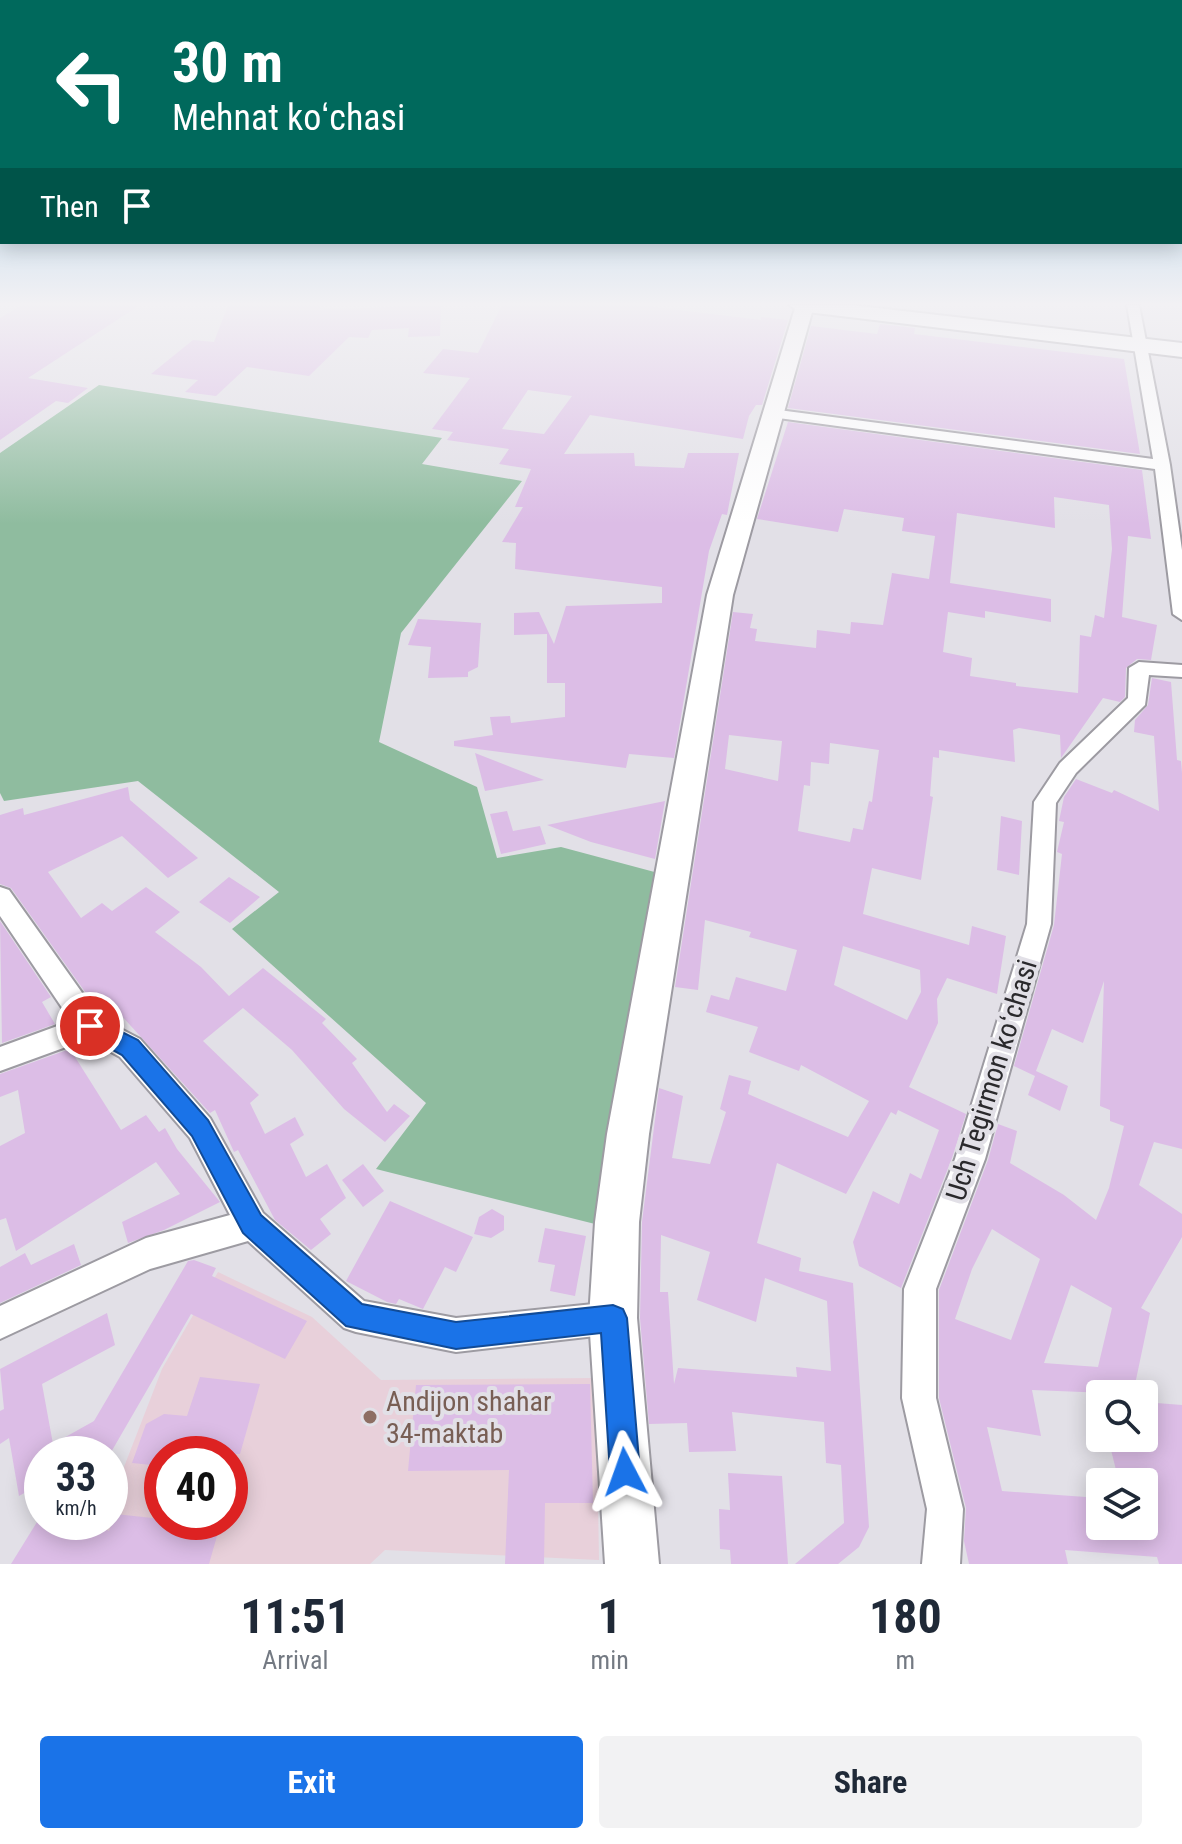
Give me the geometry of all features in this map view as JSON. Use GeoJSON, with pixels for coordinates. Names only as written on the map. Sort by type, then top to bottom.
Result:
{"type":"FeatureCollection","features":[{"type":"Feature","properties":{"kind":"street"},"geometry":{"type":"LineString","coordinates":[[632,1564],[613,1318],[617,1222],[628,1134],[720,595],[781,378]]}},
{"type":"Feature","properties":{"kind":"street"},"geometry":{"type":"LineString","coordinates":[[1147,378],[1182,614]]}},
{"type":"Feature","properties":{"kind":"street"},"geometry":{"type":"LineString","coordinates":[[771,413],[1162,465]]}},
{"type":"Feature","properties":{"kind":"street","name":"Uch Tegirmon koʻchasi"},"geometry":{"type":"LineString","coordinates":[[941,1564],[945,1509],[919,1398],[920,1289],[970,1159],[1039,924],[1045,802],[1068,768],[1138,700],[1139,668],[1182,671]]}},
{"type":"Feature","properties":{"kind":"street"},"geometry":{"type":"LineString","coordinates":[[0,897],[90,1026],[130,1048],[200,1128],[252,1224],[356,1316],[456,1335],[613,1318]]}},
{"type":"Feature","properties":{"kind":"street"},"geometry":{"type":"LineString","coordinates":[[0,1059],[90,1026]]}},
{"type":"Feature","properties":{"kind":"street"},"geometry":{"type":"LineString","coordinates":[[0,1323],[146,1254],[252,1224]]}},
{"type":"Feature","properties":{"kind":"shaded area","name":"Andijon shahar 34-maktab"},"geometry":{"type":"Polygon","coordinates":[[[218,1272],[312,1317],[381,1380],[596,1378],[599,1560],[385,1550],[370,1564],[86,1564],[96,1540],[128,1540],[128,1457],[162,1369],[218,1272]]]}},
{"type":"Feature","properties":{"kind":"green space"},"geometry":{"type":"Polygon","coordinates":[[[99,385],[442,438],[422,464],[522,481],[401,633],[379,742],[477,787],[497,858],[561,847],[662,874],[595,1224],[376,1169],[426,1103],[232,929],[279,892],[138,781],[4,801],[0,793],[0,453],[99,385]]]}},
{"type":"Feature","properties":{"kind":"building"},"geometry":{"type":"Polygon","coordinates":[[[0,378],[28,378],[88,388],[68,403],[56,401],[0,440],[0,378]]]}},
{"type":"Feature","properties":{"kind":"building"},"geometry":{"type":"Polygon","coordinates":[[[182,378],[235,378],[216,396],[185,392],[198,380],[182,378]]]}},
{"type":"Feature","properties":{"kind":"building"},"geometry":{"type":"Polygon","coordinates":[[[470,378],[770,378],[762,405],[756,405],[749,416],[743,439],[590,415],[564,454],[634,453],[635,466],[684,468],[688,453],[739,453],[727,515],[722,514],[709,551],[674,758],[629,754],[626,768],[454,746],[454,741],[493,735],[490,717],[510,716],[511,723],[565,717],[565,683],[547,683],[547,634],[514,635],[514,613],[539,612],[554,644],[566,606],[662,603],[662,587],[515,569],[516,543],[502,542],[523,507],[515,507],[531,469],[499,464],[509,449],[447,440],[453,432],[432,429],[470,378]],[[528,390],[502,429],[544,434],[572,396],[528,390]]]}},
{"type":"Feature","properties":{"kind":"building"},"geometry":{"type":"Polygon","coordinates":[[[796,378],[1127,378],[1140,454],[788,408],[796,378]]]}},
{"type":"Feature","properties":{"kind":"building"},"geometry":{"type":"Polygon","coordinates":[[[788,422],[1142,470],[1151,539],[1128,536],[1122,617],[1157,625],[1151,660],[1137,659],[1126,668],[1125,697],[1120,702],[1103,698],[1061,758],[1060,735],[1019,728],[1013,730],[1015,762],[939,750],[939,758],[933,757],[930,796],[933,797],[921,880],[872,868],[863,914],[969,945],[972,926],[1006,936],[997,994],[947,978],[937,999],[938,1023],[909,1087],[966,1114],[901,1288],[859,1266],[853,1242],[873,1191],[899,1204],[910,1173],[921,1179],[939,1130],[898,1110],[896,1115],[891,1112],[846,1194],[777,1163],[757,1243],[801,1258],[799,1271],[853,1283],[869,1527],[859,1547],[838,1564],[795,1564],[844,1523],[841,1465],[826,1463],[824,1422],[732,1412],[736,1451],[689,1452],[687,1423],[649,1424],[640,1318],[642,1222],[659,1088],[683,1096],[672,1158],[710,1164],[726,1112],[720,1109],[729,1075],[751,1081],[748,1094],[848,1137],[869,1101],[801,1065],[799,1071],[749,1052],[758,1027],[706,1012],[711,995],[729,1000],[736,977],[786,991],[797,950],[749,937],[751,932],[705,920],[698,990],[675,987],[733,612],[753,614],[750,628],[757,629],[755,641],[816,648],[817,630],[850,634],[851,622],[883,625],[892,573],[929,579],[935,536],[902,531],[904,518],[844,509],[838,532],[757,519],[788,422]],[[1054,497],[1055,528],[957,513],[950,583],[1051,599],[1051,622],[985,611],[985,618],[948,612],[943,652],[972,658],[970,676],[1016,683],[1016,686],[1078,693],[1080,635],[1091,637],[1095,615],[1104,618],[1112,549],[1109,505],[1054,497]],[[729,735],[725,769],[778,781],[782,741],[729,735]],[[830,743],[829,764],[811,762],[810,786],[804,785],[798,831],[850,842],[853,828],[863,830],[869,801],[872,802],[879,750],[830,743]],[[843,946],[834,985],[907,1020],[921,992],[920,970],[843,946]],[[661,1235],[660,1292],[668,1292],[674,1384],[678,1368],[797,1377],[796,1367],[831,1371],[827,1301],[765,1278],[756,1322],[697,1300],[710,1252],[661,1235]]]}},
{"type":"Feature","properties":{"kind":"building"},"geometry":{"type":"Polygon","coordinates":[[[418,619],[481,623],[478,667],[468,672],[468,677],[428,678],[431,647],[408,645],[418,619]]]}},
{"type":"Feature","properties":{"kind":"building"},"geometry":{"type":"Polygon","coordinates":[[[1152,678],[1171,682],[1177,760],[1181,761],[1182,773],[1182,1149],[1154,1142],[1139,1185],[1182,1214],[1182,1237],[1141,1308],[1150,1313],[1136,1380],[1086,1380],[1086,1392],[1032,1390],[1041,1436],[987,1427],[1002,1491],[1086,1497],[1086,1540],[1158,1540],[1158,1468],[1116,1468],[1112,1452],[1158,1452],[1158,1403],[1182,1405],[1182,1564],[1159,1564],[1157,1557],[1065,1550],[1068,1564],[969,1564],[964,1541],[966,1508],[939,1398],[939,1290],[988,1160],[998,1124],[1017,1131],[1010,1163],[1064,1195],[1096,1220],[1109,1188],[1124,1126],[1110,1121],[1110,1110],[1100,1106],[1104,981],[1083,1043],[1052,1029],[1036,1071],[1068,1086],[1060,1111],[1028,1095],[1035,1076],[1014,1066],[1054,925],[1062,854],[1057,852],[1064,822],[1059,821],[1064,797],[1076,779],[1112,793],[1114,790],[1159,811],[1154,736],[1134,732],[1135,720],[1148,705],[1152,678]],[[992,1229],[972,1269],[955,1319],[1011,1340],[1040,1259],[992,1229]],[[1071,1285],[1044,1363],[1098,1367],[1112,1308],[1071,1285]]]}},
{"type":"Feature","properties":{"kind":"building"},"geometry":{"type":"Polygon","coordinates":[[[475,753],[544,780],[485,791],[475,753]]]}},
{"type":"Feature","properties":{"kind":"building"},"geometry":{"type":"Polygon","coordinates":[[[128,787],[130,800],[198,858],[168,878],[122,836],[48,872],[81,918],[102,903],[112,911],[146,887],[180,912],[155,932],[201,967],[229,996],[263,968],[326,1019],[322,1023],[357,1059],[352,1063],[387,1112],[394,1104],[410,1116],[385,1142],[344,1109],[292,1050],[243,1008],[203,1041],[259,1095],[250,1103],[265,1134],[295,1117],[304,1135],[290,1144],[306,1177],[327,1164],[346,1198],[320,1219],[331,1234],[311,1250],[275,1220],[238,1150],[234,1152],[215,1110],[210,1113],[110,1003],[98,1010],[11,888],[0,884],[0,815],[23,808],[24,815],[128,787]]]}},
{"type":"Feature","properties":{"kind":"building"},"geometry":{"type":"Polygon","coordinates":[[[665,801],[655,859],[591,842],[547,825],[665,801]]]}},
{"type":"Feature","properties":{"kind":"building"},"geometry":{"type":"Polygon","coordinates":[[[507,811],[513,831],[540,826],[546,844],[501,854],[490,814],[507,811]]]}},
{"type":"Feature","properties":{"kind":"building"},"geometry":{"type":"Polygon","coordinates":[[[1001,816],[1022,821],[1019,875],[997,870],[1001,816]]]}},
{"type":"Feature","properties":{"kind":"building"},"geometry":{"type":"Polygon","coordinates":[[[229,877],[260,897],[230,923],[199,902],[229,877]]]}},
{"type":"Feature","properties":{"kind":"building"},"geometry":{"type":"Polygon","coordinates":[[[0,921],[51,997],[42,1002],[55,1024],[2,1043],[0,921]]]}},
{"type":"Feature","properties":{"kind":"building"},"geometry":{"type":"Polygon","coordinates":[[[70,1049],[121,1130],[146,1115],[159,1132],[165,1128],[177,1149],[220,1202],[164,1230],[128,1243],[122,1222],[180,1194],[156,1162],[16,1251],[6,1218],[0,1220],[0,1146],[25,1133],[18,1090],[0,1097],[0,1074],[70,1049]]]}},
{"type":"Feature","properties":{"kind":"building"},"geometry":{"type":"Polygon","coordinates":[[[363,1164],[384,1191],[363,1207],[342,1180],[363,1164]]]}},
{"type":"Feature","properties":{"kind":"building"},"geometry":{"type":"Polygon","coordinates":[[[390,1201],[473,1237],[456,1272],[445,1267],[423,1309],[399,1299],[396,1304],[387,1302],[346,1281],[390,1201]]]}},
{"type":"Feature","properties":{"kind":"building"},"geometry":{"type":"Polygon","coordinates":[[[492,1209],[504,1216],[504,1230],[491,1238],[474,1234],[479,1217],[492,1209]]]}},
{"type":"Feature","properties":{"kind":"building"},"geometry":{"type":"Polygon","coordinates":[[[545,1228],[586,1236],[575,1296],[550,1291],[555,1265],[538,1262],[545,1228]]]}},
{"type":"Feature","properties":{"kind":"building"},"geometry":{"type":"Polygon","coordinates":[[[74,1244],[81,1265],[0,1303],[0,1267],[25,1253],[31,1265],[74,1244]]]}},
{"type":"Feature","properties":{"kind":"building"},"geometry":{"type":"Polygon","coordinates":[[[194,1260],[216,1268],[212,1276],[307,1321],[285,1359],[191,1314],[120,1436],[67,1436],[94,1421],[188,1261],[194,1260]]]}},
{"type":"Feature","properties":{"kind":"building"},"geometry":{"type":"Polygon","coordinates":[[[107,1313],[115,1345],[42,1384],[52,1436],[24,1436],[24,1493],[19,1496],[9,1438],[0,1444],[0,1411],[4,1409],[0,1369],[107,1313]]]}},
{"type":"Feature","properties":{"kind":"building"},"geometry":{"type":"Polygon","coordinates":[[[200,1377],[260,1384],[245,1436],[144,1436],[144,1464],[132,1463],[146,1424],[164,1414],[187,1416],[200,1377]]]}},
{"type":"Feature","properties":{"kind":"building"},"geometry":{"type":"Polygon","coordinates":[[[590,1384],[593,1503],[545,1503],[544,1564],[505,1564],[509,1470],[408,1471],[416,1385],[590,1384]]]}},
{"type":"Feature","properties":{"kind":"building"},"geometry":{"type":"Polygon","coordinates":[[[728,1473],[782,1476],[788,1564],[731,1564],[730,1550],[720,1549],[719,1509],[730,1510],[728,1473]]]}},
{"type":"Feature","properties":{"kind":"building"},"geometry":{"type":"Polygon","coordinates":[[[128,1515],[144,1517],[144,1540],[216,1540],[209,1564],[11,1564],[26,1540],[128,1540],[128,1515]]]}},
{"type":"Feature","properties":{"kind":"place","name":"Andijon shahar 34-maktab"},"geometry":{"type":"Point","coordinates":[370,1417]}},
{"type":"Feature","properties":{"kind":"route"},"geometry":{"type":"LineString","coordinates":[[90,1026],[130,1048],[200,1128],[252,1224],[356,1316],[456,1335],[613,1318],[625,1472]]}}]}
